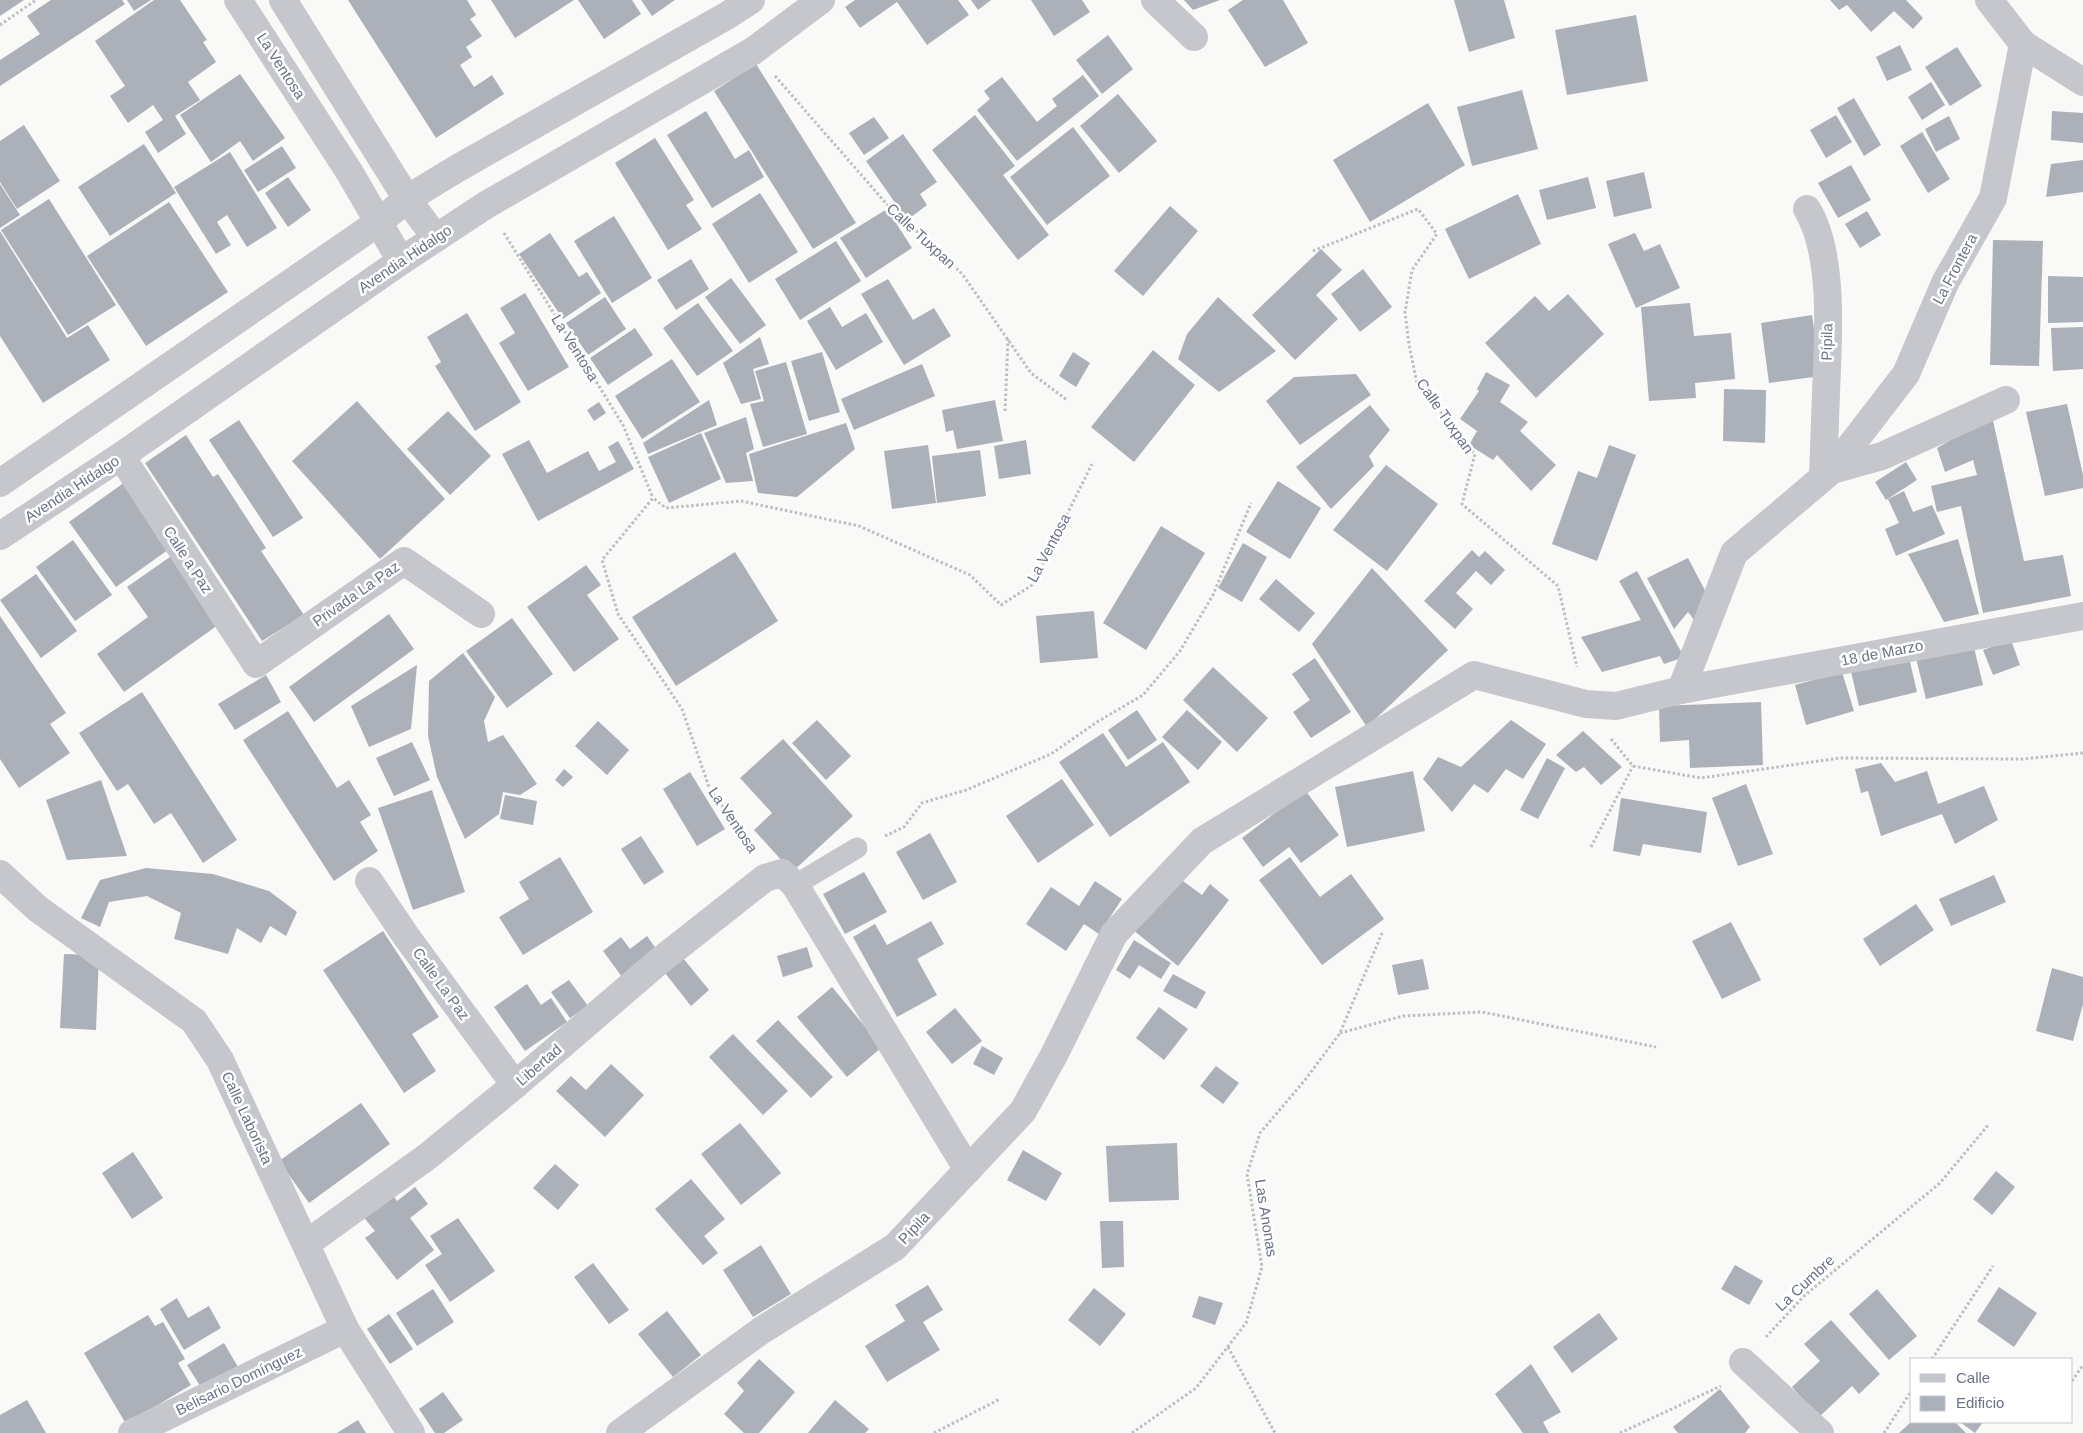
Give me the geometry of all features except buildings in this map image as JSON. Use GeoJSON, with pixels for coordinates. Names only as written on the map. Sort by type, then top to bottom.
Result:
{"type":"FeatureCollection","features":[{"type":"Feature","properties":{"kind":"street","name":"La Ventosa"},"geometry":{"type":"LineString","coordinates":[[238,0],[350,173],[401,261]]}},
{"type":"Feature","properties":{"kind":"street"},"geometry":{"type":"LineString","coordinates":[[283,0],[407,199],[436,238]]}},
{"type":"Feature","properties":{"kind":"street"},"geometry":{"type":"LineString","coordinates":[[0,483],[379,222],[407,199],[458,168],[728,16],[751,0]]}},
{"type":"Feature","properties":{"kind":"street","name":"Avendia Hidalgo"},"geometry":{"type":"LineString","coordinates":[[0,536],[121,456],[401,261],[486,205],[753,50],[821,0]]}},
{"type":"Feature","properties":{"kind":"street"},"geometry":{"type":"LineString","coordinates":[[1155,0],[1194,37]]}},
{"type":"Feature","properties":{"kind":"street"},"geometry":{"type":"LineString","coordinates":[[1989,0],[2023,44],[2083,82]]}},
{"type":"Feature","properties":{"kind":"street","name":"La Frontera"},"geometry":{"type":"LineString","coordinates":[[1827,474],[1906,374],[1945,283],[1993,198],[2023,44]]}},
{"type":"Feature","properties":{"kind":"street","name":"Pípila"},"geometry":{"type":"LineString","coordinates":[[1807,209],[1815,223],[1820,241],[1826,291],[1827,474]]}},
{"type":"Feature","properties":{"kind":"street"},"geometry":{"type":"LineString","coordinates":[[1681,690],[1734,553],[1827,474],[1882,456],[2006,400]]}},
{"type":"Feature","properties":{"kind":"street","name":"Calle a Paz"},"geometry":{"type":"LineString","coordinates":[[121,456],[256,664]]}},
{"type":"Feature","properties":{"kind":"street","name":"Privada La Paz"},"geometry":{"type":"LineString","coordinates":[[256,664],[404,561],[482,614]]}},
{"type":"Feature","properties":{"kind":"street","name":"18 de Marzo"},"geometry":{"type":"LineString","coordinates":[[1586,704],[1616,706],[1681,690],[2083,616]]}},
{"type":"Feature","properties":{"kind":"street","name":"Pípila"},"geometry":{"type":"LineString","coordinates":[[620,1433],[762,1330],[895,1248],[1023,1110],[1054,1055],[1114,934],[1202,841],[1474,675],[1586,704]]}},
{"type":"Feature","properties":{"kind":"street","name":"Calle Laborista"},"geometry":{"type":"LineString","coordinates":[[0,874],[38,909],[194,1021],[220,1060],[345,1329],[411,1433]]}},
{"type":"Feature","properties":{"kind":"street"},"geometry":{"type":"LineString","coordinates":[[765,878],[782,874],[795,885],[968,1170]]}},
{"type":"Feature","properties":{"kind":"street","name":"Libertad"},"geometry":{"type":"LineString","coordinates":[[306,1244],[428,1156],[516,1085],[657,963],[765,878]]}},
{"type":"Feature","properties":{"kind":"street","name":"Calle La Paz"},"geometry":{"type":"LineString","coordinates":[[369,881],[406,936],[516,1085]]}},
{"type":"Feature","properties":{"kind":"street","name":"Belisario Domínguez"},"geometry":{"type":"LineString","coordinates":[[132,1433],[345,1329]]}},
{"type":"Feature","properties":{"kind":"street"},"geometry":{"type":"LineString","coordinates":[[1743,1362],[1820,1433]]}},
{"type":"Feature","properties":{"kind":"lane"},"geometry":{"type":"LineString","coordinates":[[795,885],[857,848]]}},
{"type":"Feature","properties":{"kind":"path"},"geometry":{"type":"LineString","coordinates":[[0,25],[36,0]]}},
{"type":"Feature","properties":{"kind":"path","name":"Calle Tuxpan"},"geometry":{"type":"LineString","coordinates":[[753,50],[898,217],[931,242],[963,275],[1031,373],[1067,400]]}},
{"type":"Feature","properties":{"kind":"path","name":"La Ventosa"},"geometry":{"type":"LineString","coordinates":[[486,205],[623,424],[653,498],[666,508],[741,501],[859,526],[970,574],[1001,605],[1032,585],[1092,464]]}},
{"type":"Feature","properties":{"kind":"path","name":"Calle Tuxpan"},"geometry":{"type":"LineString","coordinates":[[1313,251],[1418,209],[1438,234],[1412,270],[1405,312],[1417,384],[1475,454],[1462,504],[1558,586],[1586,704]]}},
{"type":"Feature","properties":{"kind":"path"},"geometry":{"type":"LineString","coordinates":[[1005,411],[1008,338]]}},
{"type":"Feature","properties":{"kind":"path","name":"La Ventosa"},"geometry":{"type":"LineString","coordinates":[[653,498],[602,560],[618,614],[682,709],[709,787],[756,854],[765,878]]}},
{"type":"Feature","properties":{"kind":"path"},"geometry":{"type":"LineString","coordinates":[[857,848],[904,827],[922,803],[966,790],[1051,754],[1097,722],[1143,695],[1180,652],[1213,595],[1252,503]]}},
{"type":"Feature","properties":{"kind":"path"},"geometry":{"type":"LineString","coordinates":[[1616,706],[1603,731],[1634,766],[1701,778],[1840,758],[2022,759],[2083,753]]}},
{"type":"Feature","properties":{"kind":"path"},"geometry":{"type":"LineString","coordinates":[[1591,848],[1634,766]]}},
{"type":"Feature","properties":{"kind":"path","name":"Las Anonas"},"geometry":{"type":"LineString","coordinates":[[1132,1433],[1196,1388],[1246,1323],[1262,1267],[1247,1174],[1260,1133],[1305,1080],[1340,1033],[1382,933]]}},
{"type":"Feature","properties":{"kind":"path"},"geometry":{"type":"LineString","coordinates":[[1340,1033],[1403,1016],[1482,1012],[1656,1047]]}},
{"type":"Feature","properties":{"kind":"path","name":"La Cumbre"},"geometry":{"type":"LineString","coordinates":[[1620,1433],[1719,1388],[1804,1296],[1940,1183],[1989,1124]]}},
{"type":"Feature","properties":{"kind":"path"},"geometry":{"type":"LineString","coordinates":[[1933,1358],[1993,1266]]}},
{"type":"Feature","properties":{"kind":"path"},"geometry":{"type":"LineString","coordinates":[[1228,1347],[1275,1433]]}},
{"type":"Feature","properties":{"kind":"path"},"geometry":{"type":"LineString","coordinates":[[2073,1380],[2083,1365]]}},
{"type":"Feature","properties":{"kind":"path"},"geometry":{"type":"LineString","coordinates":[[1884,1433],[1910,1393]]}},
{"type":"Feature","properties":{"kind":"path"},"geometry":{"type":"LineString","coordinates":[[934,1433],[1000,1399]]}}]}
